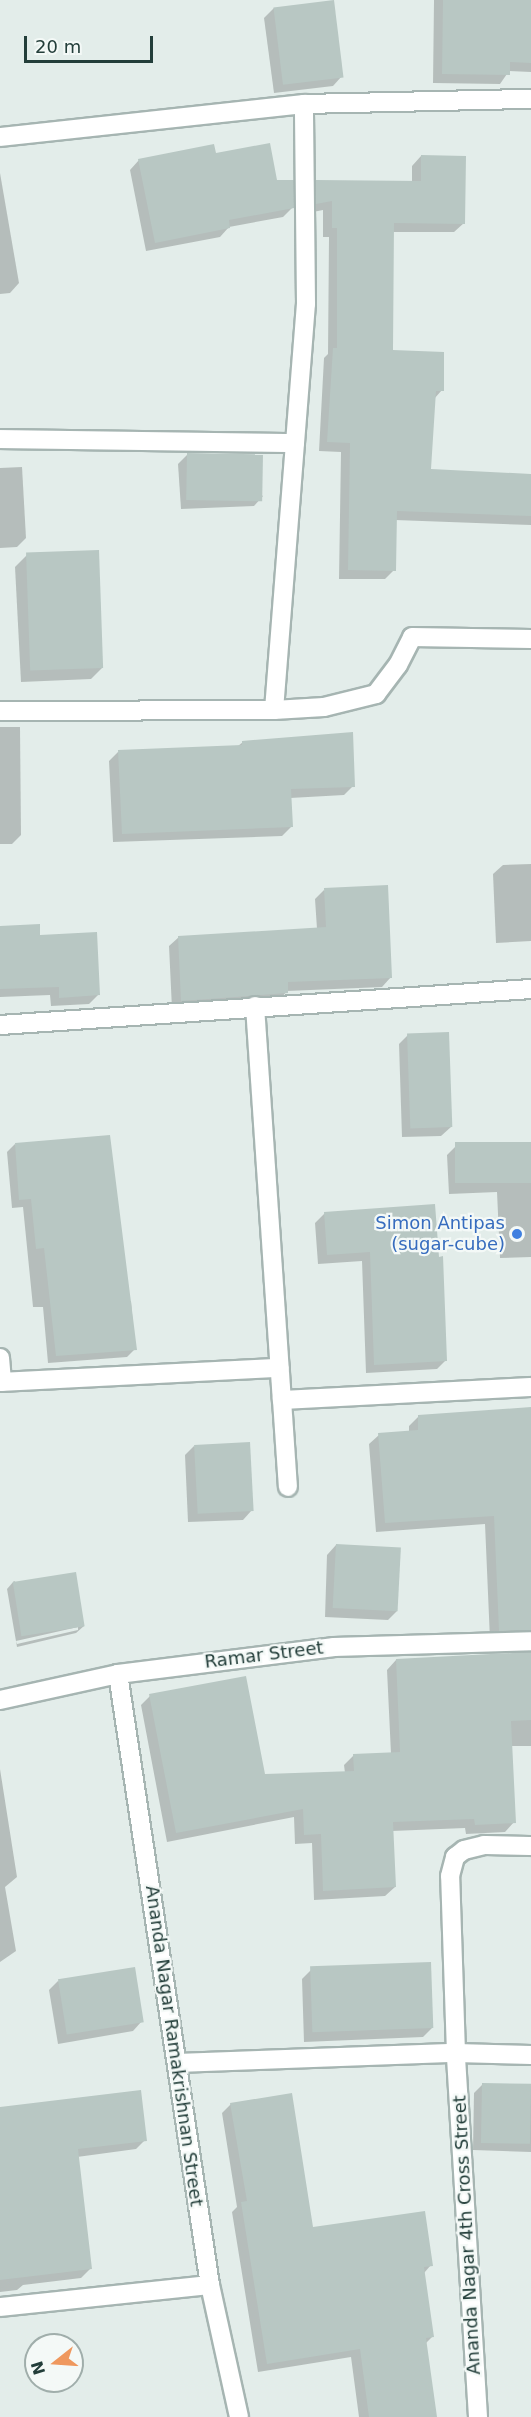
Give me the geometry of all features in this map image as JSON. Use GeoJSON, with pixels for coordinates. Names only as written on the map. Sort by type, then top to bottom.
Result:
{"type":"FeatureCollection","features":[{"type":"Feature","properties":{"kind":"street"},"geometry":{"type":"LineString","coordinates":[[0,137],[304,104],[531,99]]}},
{"type":"Feature","properties":{"kind":"street"},"geometry":{"type":"LineString","coordinates":[[274,710],[306,304],[304,104]]}},
{"type":"Feature","properties":{"kind":"street"},"geometry":{"type":"LineString","coordinates":[[0,439],[296,443]]}},
{"type":"Feature","properties":{"kind":"street"},"geometry":{"type":"LineString","coordinates":[[0,711],[274,710],[324,707],[376,694],[398,665],[412,636],[531,639]]}},
{"type":"Feature","properties":{"kind":"street"},"geometry":{"type":"LineString","coordinates":[[0,1024],[531,989]]}},
{"type":"Feature","properties":{"kind":"street"},"geometry":{"type":"LineString","coordinates":[[255,1006],[288,1487]]}},
{"type":"Feature","properties":{"kind":"street"},"geometry":{"type":"LineString","coordinates":[[0,1358],[1,1382],[280,1368]]}},
{"type":"Feature","properties":{"kind":"street"},"geometry":{"type":"LineString","coordinates":[[282,1400],[531,1387]]}},
{"type":"Feature","properties":{"kind":"street","name":"Ramar Street"},"geometry":{"type":"LineString","coordinates":[[0,1700],[118,1674],[334,1647],[531,1641]]}},
{"type":"Feature","properties":{"kind":"street","name":"Ananda Nagar Ramakrishnan Street"},"geometry":{"type":"LineString","coordinates":[[118,1674],[210,2285],[238,2417]]}},
{"type":"Feature","properties":{"kind":"street","name":"Ananda Nagar 4th Cross Street"},"geometry":{"type":"LineString","coordinates":[[478,2417],[456,2053],[450,1876],[454,1857],[484,1845],[531,1846]]}},
{"type":"Feature","properties":{"kind":"street"},"geometry":{"type":"LineString","coordinates":[[177,2063],[456,2053],[531,2055]]}},
{"type":"Feature","properties":{"kind":"street"},"geometry":{"type":"LineString","coordinates":[[0,2307],[210,2285]]}},
{"type":"Feature","properties":{"kind":"building"},"geometry":{"type":"Polygon","coordinates":[[[334,0],[344,77],[283,85],[273,7],[334,0]]]}},
{"type":"Feature","properties":{"kind":"building"},"geometry":{"type":"Polygon","coordinates":[[[443,0],[531,0],[531,63],[510,62],[510,75],[442,74],[443,0]]]}},
{"type":"Feature","properties":{"kind":"building"},"geometry":{"type":"Polygon","coordinates":[[[270,143],[277,180],[294,180],[294,208],[229,220],[230,228],[155,243],[138,159],[214,144],[216,153],[270,143]]]}},
{"type":"Feature","properties":{"kind":"building"},"geometry":{"type":"Polygon","coordinates":[[[421,155],[466,156],[465,224],[394,223],[393,350],[444,352],[444,391],[436,391],[431,469],[531,474],[531,516],[397,511],[396,571],[348,570],[350,443],[327,442],[333,348],[337,348],[337,228],[332,228],[332,201],[316,204],[316,180],[421,181],[421,155]]]}},
{"type":"Feature","properties":{"kind":"building"},"geometry":{"type":"Polygon","coordinates":[[[187,453],[263,454],[262,501],[186,500],[187,453]]]}},
{"type":"Feature","properties":{"kind":"building"},"geometry":{"type":"Polygon","coordinates":[[[99,550],[103,668],[30,670],[26,553],[99,550]]]}},
{"type":"Feature","properties":{"kind":"building"},"geometry":{"type":"Polygon","coordinates":[[[353,732],[355,787],[291,789],[293,827],[122,834],[118,750],[242,745],[242,741],[353,732]]]}},
{"type":"Feature","properties":{"kind":"building"},"geometry":{"type":"Polygon","coordinates":[[[388,885],[392,978],[288,982],[288,993],[181,1001],[178,936],[326,927],[324,888],[388,885]]]}},
{"type":"Feature","properties":{"kind":"building"},"geometry":{"type":"Polygon","coordinates":[[[40,924],[40,935],[97,932],[100,995],[59,998],[59,987],[0,989],[0,926],[40,924]]]}},
{"type":"Feature","properties":{"kind":"building"},"geometry":{"type":"Polygon","coordinates":[[[449,1032],[452,1127],[410,1128],[407,1033],[449,1032]]]}},
{"type":"Feature","properties":{"kind":"building"},"geometry":{"type":"Polygon","coordinates":[[[110,1135],[137,1350],[56,1356],[44,1248],[36,1249],[31,1199],[19,1200],[15,1143],[110,1135]]]}},
{"type":"Feature","properties":{"kind":"building"},"geometry":{"type":"Polygon","coordinates":[[[455,1142],[531,1142],[531,1183],[455,1183],[455,1142]]]}},
{"type":"Feature","properties":{"kind":"building"},"geometry":{"type":"Polygon","coordinates":[[[435,1204],[439,1257],[443,1256],[447,1361],[374,1365],[370,1252],[327,1255],[324,1212],[435,1204]]]}},
{"type":"Feature","properties":{"kind":"building"},"geometry":{"type":"Polygon","coordinates":[[[531,1407],[531,1630],[499,1631],[494,1516],[385,1523],[378,1433],[418,1430],[418,1415],[531,1407]]]}},
{"type":"Feature","properties":{"kind":"building"},"geometry":{"type":"Polygon","coordinates":[[[250,1442],[254,1511],[198,1514],[194,1445],[250,1442]]]}},
{"type":"Feature","properties":{"kind":"building"},"geometry":{"type":"Polygon","coordinates":[[[336,1544],[401,1547],[398,1611],[333,1608],[336,1544]]]}},
{"type":"Feature","properties":{"kind":"building"},"geometry":{"type":"Polygon","coordinates":[[[76,1572],[85,1626],[21,1636],[13,1582],[76,1572]]]}},
{"type":"Feature","properties":{"kind":"building"},"geometry":{"type":"Polygon","coordinates":[[[531,1652],[531,1720],[511,1721],[516,1823],[475,1825],[474,1819],[393,1822],[396,1887],[323,1891],[321,1834],[304,1835],[303,1809],[176,1833],[149,1694],[246,1676],[265,1774],[354,1771],[353,1754],[400,1752],[396,1659],[531,1652]]]}},
{"type":"Feature","properties":{"kind":"building"},"geometry":{"type":"Polygon","coordinates":[[[431,1962],[433,2028],[312,2032],[310,1966],[431,1962]]]}},
{"type":"Feature","properties":{"kind":"building"},"geometry":{"type":"Polygon","coordinates":[[[135,1967],[144,2022],[67,2035],[58,1979],[135,1967]]]}},
{"type":"Feature","properties":{"kind":"building"},"geometry":{"type":"Polygon","coordinates":[[[482,2083],[531,2084],[530,2144],[481,2143],[482,2083]]]}},
{"type":"Feature","properties":{"kind":"building"},"geometry":{"type":"Polygon","coordinates":[[[141,2090],[147,2141],[78,2149],[92,2269],[0,2280],[0,2107],[141,2090]]]}},
{"type":"Feature","properties":{"kind":"building"},"geometry":{"type":"Polygon","coordinates":[[[292,2093],[313,2227],[425,2211],[433,2266],[424,2267],[434,2337],[426,2338],[437,2417],[369,2417],[360,2349],[267,2364],[241,2202],[247,2201],[230,2103],[292,2093]]]}},
{"type":"Feature","properties":{"kind":"place","name":"Simon Antipas (sugar-cube)"},"geometry":{"type":"Point","coordinates":[517,1234]}}]}
